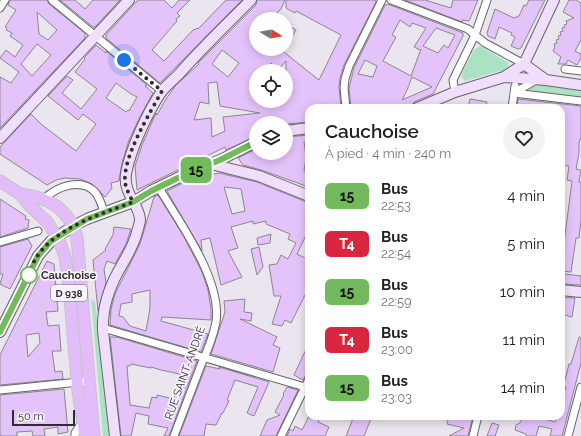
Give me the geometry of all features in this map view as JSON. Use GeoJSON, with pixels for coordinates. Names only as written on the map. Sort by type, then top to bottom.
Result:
{"type":"FeatureCollection","features":[{"type":"Feature","properties":{"kind":"main road","name":"D 938"},"geometry":{"type":"LineString","coordinates":[[0,182],[20,194],[48,223],[77,237],[94,436]]}},
{"type":"Feature","properties":{"kind":"main road","name":"D 938"},"geometry":{"type":"LineString","coordinates":[[20,194],[36,196],[44,199],[62,211],[65,231],[65,257],[77,382],[83,420],[78,435]]}},
{"type":"Feature","properties":{"kind":"street"},"geometry":{"type":"LineString","coordinates":[[0,8],[5,0]]}},
{"type":"Feature","properties":{"kind":"street"},"geometry":{"type":"LineString","coordinates":[[52,0],[162,91]]}},
{"type":"Feature","properties":{"kind":"street"},"geometry":{"type":"LineString","coordinates":[[0,138],[129,0]]}},
{"type":"Feature","properties":{"kind":"street"},"geometry":{"type":"LineString","coordinates":[[115,436],[103,328],[103,315],[111,288],[127,257],[140,220],[126,186],[125,180],[128,162],[145,121],[162,91],[251,0]]}},
{"type":"Feature","properties":{"kind":"street"},"geometry":{"type":"LineString","coordinates":[[346,104],[344,88],[345,78],[349,66],[382,0]]}},
{"type":"Feature","properties":{"kind":"street"},"geometry":{"type":"LineString","coordinates":[[391,0],[468,29],[485,43],[524,64],[541,80]]}},
{"type":"Feature","properties":{"kind":"street"},"geometry":{"type":"LineString","coordinates":[[455,92],[452,80],[475,35],[488,0]]}},
{"type":"Feature","properties":{"kind":"street"},"geometry":{"type":"LineString","coordinates":[[426,104],[455,92],[504,77],[524,64],[554,0]]}},
{"type":"Feature","properties":{"kind":"street"},"geometry":{"type":"LineString","coordinates":[[565,69],[581,71]]}},
{"type":"Feature","properties":{"kind":"street"},"geometry":{"type":"LineString","coordinates":[[504,77],[541,80],[581,86]]}},
{"type":"Feature","properties":{"kind":"street"},"geometry":{"type":"LineString","coordinates":[[514,90],[541,80]]}},
{"type":"Feature","properties":{"kind":"street"},"geometry":{"type":"LineString","coordinates":[[514,90],[581,101]]}},
{"type":"Feature","properties":{"kind":"street"},"geometry":{"type":"LineString","coordinates":[[512,104],[514,90]]}},
{"type":"Feature","properties":{"kind":"street"},"geometry":{"type":"LineString","coordinates":[[293,130],[305,129]]}},
{"type":"Feature","properties":{"kind":"street"},"geometry":{"type":"LineString","coordinates":[[0,332],[38,256],[42,250],[65,231],[104,212],[133,202],[249,145]]}},
{"type":"Feature","properties":{"kind":"street"},"geometry":{"type":"LineString","coordinates":[[211,164],[259,176],[305,194]]}},
{"type":"Feature","properties":{"kind":"street"},"geometry":{"type":"LineString","coordinates":[[44,199],[61,187],[67,185],[83,186],[91,189],[95,193],[104,212]]}},
{"type":"Feature","properties":{"kind":"street","name":"RUE SAINT-ANDRÉ"},"geometry":{"type":"LineString","coordinates":[[159,188],[208,272],[216,315],[216,323],[174,436]]}},
{"type":"Feature","properties":{"kind":"street"},"geometry":{"type":"LineString","coordinates":[[0,242],[38,231]]}},
{"type":"Feature","properties":{"kind":"street"},"geometry":{"type":"LineString","coordinates":[[565,290],[581,292]]}},
{"type":"Feature","properties":{"kind":"street"},"geometry":{"type":"LineString","coordinates":[[103,328],[305,387],[281,436]]}},
{"type":"Feature","properties":{"kind":"street"},"geometry":{"type":"LineString","coordinates":[[0,390],[89,381]]}},
{"type":"Feature","properties":{"kind":"street"},"geometry":{"type":"LineString","coordinates":[[568,436],[581,387]]}},
{"type":"Feature","properties":{"kind":"street"},"geometry":{"type":"LineString","coordinates":[[473,436],[477,420]]}},
{"type":"Feature","properties":{"kind":"green space"},"geometry":{"type":"Polygon","coordinates":[[[480,46],[509,63],[508,67],[505,73],[499,71],[465,81],[461,76],[462,73],[474,50],[480,46]]]}},
{"type":"Feature","properties":{"kind":"green space"},"geometry":{"type":"Polygon","coordinates":[[[540,84],[581,91],[581,97],[523,91],[523,89],[540,84]]]}},
{"type":"Feature","properties":{"kind":"green space"},"geometry":{"type":"Polygon","coordinates":[[[91,299],[95,302],[115,436],[103,436],[91,299]]]}},
{"type":"Feature","properties":{"kind":"building"},"geometry":{"type":"Polygon","coordinates":[[[10,0],[47,0],[49,4],[85,33],[85,38],[0,128],[0,77],[11,83],[19,72],[0,58],[6,50],[15,57],[23,45],[10,36],[12,33],[6,30],[7,28],[5,27],[16,10],[8,5],[10,0]],[[37,12],[39,34],[48,40],[57,30],[37,12]],[[37,44],[21,64],[32,76],[51,55],[37,44]]]}},
{"type":"Feature","properties":{"kind":"building"},"geometry":{"type":"Polygon","coordinates":[[[60,0],[75,0],[85,9],[93,0],[120,0],[95,27],[93,27],[60,0]]]}},
{"type":"Feature","properties":{"kind":"building"},"geometry":{"type":"Polygon","coordinates":[[[138,0],[164,0],[172,8],[179,0],[190,0],[177,13],[180,16],[176,19],[177,21],[152,50],[164,61],[194,29],[198,29],[226,0],[242,0],[160,83],[106,38],[106,35],[138,0]]]}},
{"type":"Feature","properties":{"kind":"building"},"geometry":{"type":"Polygon","coordinates":[[[257,0],[285,0],[278,12],[249,12],[256,5],[257,0]]]}},
{"type":"Feature","properties":{"kind":"building"},"geometry":{"type":"Polygon","coordinates":[[[286,0],[375,0],[376,2],[344,65],[339,87],[341,104],[305,104],[305,122],[293,123],[293,116],[249,116],[249,139],[226,150],[225,147],[203,158],[203,160],[194,162],[137,190],[135,166],[142,145],[156,113],[157,115],[176,85],[199,64],[198,63],[249,12],[249,56],[289,56],[319,80],[341,35],[296,11],[295,13],[289,10],[286,8],[286,0]],[[222,50],[212,64],[228,77],[239,63],[222,50]],[[217,82],[208,83],[209,104],[200,102],[194,120],[211,118],[212,137],[225,131],[223,117],[260,113],[220,106],[217,82]]]}},
{"type":"Feature","properties":{"kind":"building"},"geometry":{"type":"Polygon","coordinates":[[[405,0],[425,0],[451,8],[453,0],[478,0],[469,21],[462,20],[462,22],[405,0]]]}},
{"type":"Feature","properties":{"kind":"building"},"geometry":{"type":"Polygon","coordinates":[[[529,0],[545,0],[521,48],[518,49],[511,46],[515,37],[511,35],[512,33],[499,27],[495,39],[488,36],[487,33],[495,9],[514,18],[519,16],[524,5],[526,6],[529,0]]]}},
{"type":"Feature","properties":{"kind":"building"},"geometry":{"type":"Polygon","coordinates":[[[569,0],[576,0],[581,3],[581,40],[575,51],[581,54],[581,58],[577,65],[568,60],[566,64],[558,64],[561,57],[553,51],[555,47],[554,44],[557,43],[556,40],[559,39],[558,36],[561,35],[560,32],[563,31],[562,28],[567,24],[566,21],[574,18],[563,12],[569,0]]]}},
{"type":"Feature","properties":{"kind":"building"},"geometry":{"type":"Polygon","coordinates":[[[388,4],[463,33],[463,36],[433,94],[414,102],[413,104],[351,104],[349,88],[354,68],[385,5],[388,4]],[[400,20],[392,35],[396,37],[383,61],[411,76],[421,49],[420,50],[414,47],[426,28],[412,23],[410,27],[400,20]],[[436,28],[423,46],[438,53],[444,45],[448,48],[455,35],[436,28]],[[365,60],[358,74],[373,77],[377,66],[365,60]],[[412,77],[407,90],[402,100],[432,87],[412,77]]]}},
{"type":"Feature","properties":{"kind":"building"},"geometry":{"type":"Polygon","coordinates":[[[293,28],[296,30],[293,35],[293,28]]]}},
{"type":"Feature","properties":{"kind":"building"},"geometry":{"type":"Polygon","coordinates":[[[96,45],[106,53],[106,51],[147,85],[145,86],[153,93],[129,140],[122,163],[119,181],[111,183],[112,188],[105,197],[92,184],[80,179],[65,178],[56,180],[47,185],[0,154],[0,147],[31,114],[41,124],[76,151],[96,124],[83,114],[78,120],[48,96],[67,76],[73,80],[62,93],[81,109],[97,89],[75,72],[85,59],[84,58],[96,45]],[[116,83],[106,98],[126,112],[128,110],[129,111],[137,97],[116,83]]]}},
{"type":"Feature","properties":{"kind":"building"},"geometry":{"type":"Polygon","coordinates":[[[470,99],[487,102],[487,104],[469,104],[470,99]]]}},
{"type":"Feature","properties":{"kind":"building"},"geometry":{"type":"Polygon","coordinates":[[[518,99],[563,104],[517,104],[518,99]]]}},
{"type":"Feature","properties":{"kind":"building"},"geometry":{"type":"Polygon","coordinates":[[[565,104],[581,106],[581,139],[579,143],[576,169],[581,170],[579,182],[581,182],[581,220],[579,238],[576,238],[571,272],[565,271],[565,235],[572,181],[567,180],[569,166],[565,166],[565,104]]]}},
{"type":"Feature","properties":{"kind":"building"},"geometry":{"type":"Polygon","coordinates":[[[305,135],[305,186],[243,165],[238,158],[249,152],[249,160],[293,160],[293,136],[305,135]]]}},
{"type":"Feature","properties":{"kind":"building"},"geometry":{"type":"Polygon","coordinates":[[[219,173],[257,182],[305,201],[305,237],[297,254],[305,258],[305,295],[291,323],[285,320],[282,326],[272,324],[281,296],[274,296],[269,265],[277,264],[281,255],[288,259],[296,243],[288,239],[290,234],[266,224],[266,221],[253,224],[253,221],[231,227],[238,248],[228,251],[242,277],[221,285],[210,238],[201,240],[202,251],[167,191],[193,178],[219,173]],[[224,187],[232,214],[245,211],[241,189],[224,187]]]}},
{"type":"Feature","properties":{"kind":"building"},"geometry":{"type":"Polygon","coordinates":[[[158,195],[184,237],[202,272],[208,290],[211,309],[211,320],[162,317],[161,321],[208,334],[201,352],[110,325],[111,309],[115,294],[140,244],[154,197],[158,195]],[[150,290],[132,294],[132,302],[121,304],[119,316],[123,317],[130,326],[146,331],[150,308],[150,290]]]}},
{"type":"Feature","properties":{"kind":"building"},"geometry":{"type":"Polygon","coordinates":[[[0,199],[26,216],[25,219],[29,220],[28,228],[0,237],[0,199]]]}},
{"type":"Feature","properties":{"kind":"building"},"geometry":{"type":"Polygon","coordinates":[[[114,227],[131,229],[126,244],[115,264],[107,261],[104,269],[106,283],[98,311],[93,260],[106,250],[105,249],[113,235],[114,227]]]}},
{"type":"Feature","properties":{"kind":"building"},"geometry":{"type":"Polygon","coordinates":[[[271,234],[270,243],[258,245],[257,238],[271,234]]]}},
{"type":"Feature","properties":{"kind":"building"},"geometry":{"type":"Polygon","coordinates":[[[28,239],[32,246],[10,289],[0,284],[3,274],[0,274],[0,247],[28,239]]]}},
{"type":"Feature","properties":{"kind":"building"},"geometry":{"type":"Polygon","coordinates":[[[259,247],[263,267],[257,275],[251,249],[259,247]]]}},
{"type":"Feature","properties":{"kind":"building"},"geometry":{"type":"Polygon","coordinates":[[[47,261],[54,264],[58,311],[46,312],[48,326],[59,325],[61,351],[52,351],[55,372],[62,371],[63,379],[0,385],[0,355],[47,261]],[[39,333],[26,335],[28,357],[40,343],[39,333]]]}},
{"type":"Feature","properties":{"kind":"building"},"geometry":{"type":"Polygon","coordinates":[[[565,274],[581,276],[581,285],[565,284],[565,274]]]}},
{"type":"Feature","properties":{"kind":"building"},"geometry":{"type":"Polygon","coordinates":[[[565,297],[575,298],[572,317],[565,315],[565,297]]]}},
{"type":"Feature","properties":{"kind":"building"},"geometry":{"type":"Polygon","coordinates":[[[245,299],[244,312],[252,313],[251,321],[240,319],[277,337],[273,345],[280,348],[273,372],[211,354],[225,312],[224,301],[245,299]]]}},
{"type":"Feature","properties":{"kind":"building"},"geometry":{"type":"Polygon","coordinates":[[[110,337],[117,337],[197,361],[169,436],[164,436],[168,428],[148,424],[149,416],[136,413],[131,436],[121,436],[110,337]],[[131,364],[130,366],[127,366],[130,405],[149,408],[152,397],[157,398],[157,395],[174,399],[180,374],[131,364]]]}},
{"type":"Feature","properties":{"kind":"building"},"geometry":{"type":"Polygon","coordinates":[[[579,337],[581,337],[581,363],[562,436],[550,436],[552,429],[539,426],[536,436],[526,436],[526,434],[515,430],[516,425],[520,423],[521,420],[548,420],[555,422],[556,420],[565,420],[565,380],[569,364],[571,364],[579,337]]]}},
{"type":"Feature","properties":{"kind":"building"},"geometry":{"type":"Polygon","coordinates":[[[305,352],[305,376],[303,380],[294,375],[305,352]]]}},
{"type":"Feature","properties":{"kind":"building"},"geometry":{"type":"Polygon","coordinates":[[[206,366],[220,369],[219,367],[269,382],[254,416],[247,413],[258,387],[235,380],[227,400],[229,401],[216,425],[206,424],[204,436],[179,436],[206,366]]]}},
{"type":"Feature","properties":{"kind":"building"},"geometry":{"type":"Polygon","coordinates":[[[287,387],[298,390],[276,436],[260,436],[267,420],[280,415],[275,412],[287,387]]]}},
{"type":"Feature","properties":{"kind":"building"},"geometry":{"type":"Polygon","coordinates":[[[64,389],[68,432],[58,434],[58,427],[44,429],[45,436],[33,436],[32,431],[17,432],[17,436],[0,436],[0,395],[64,389]]]}},
{"type":"Feature","properties":{"kind":"building"},"geometry":{"type":"Polygon","coordinates":[[[307,420],[319,420],[318,422],[329,427],[325,436],[287,436],[290,429],[293,431],[295,426],[302,430],[307,420]]]}},
{"type":"Feature","properties":{"kind":"building"},"geometry":{"type":"Polygon","coordinates":[[[352,420],[370,420],[364,436],[346,436],[352,420]]]}},
{"type":"Feature","properties":{"kind":"building"},"geometry":{"type":"Polygon","coordinates":[[[448,420],[472,420],[468,436],[449,436],[464,428],[447,424],[448,420]]]}},
{"type":"Feature","properties":{"kind":"building"},"geometry":{"type":"Polygon","coordinates":[[[492,423],[499,425],[495,436],[487,436],[492,423]]]}},
{"type":"Feature","properties":{"kind":"bus line","name":"15"},"geometry":{"type":"LineString","coordinates":[[0,332],[38,256],[51,241],[73,226],[87,219],[133,202],[151,191],[249,145]]}},
{"type":"Feature","properties":{"kind":"place","name":"Cauchoise"},"geometry":{"type":"Point","coordinates":[29,275]}},
{"type":"Feature","properties":{"kind":"route"},"geometry":{"type":"LineString","coordinates":[[29,275],[38,256],[51,241],[73,226],[87,219],[133,202],[125,180],[128,162],[145,121],[162,91],[124,60]]}}]}
